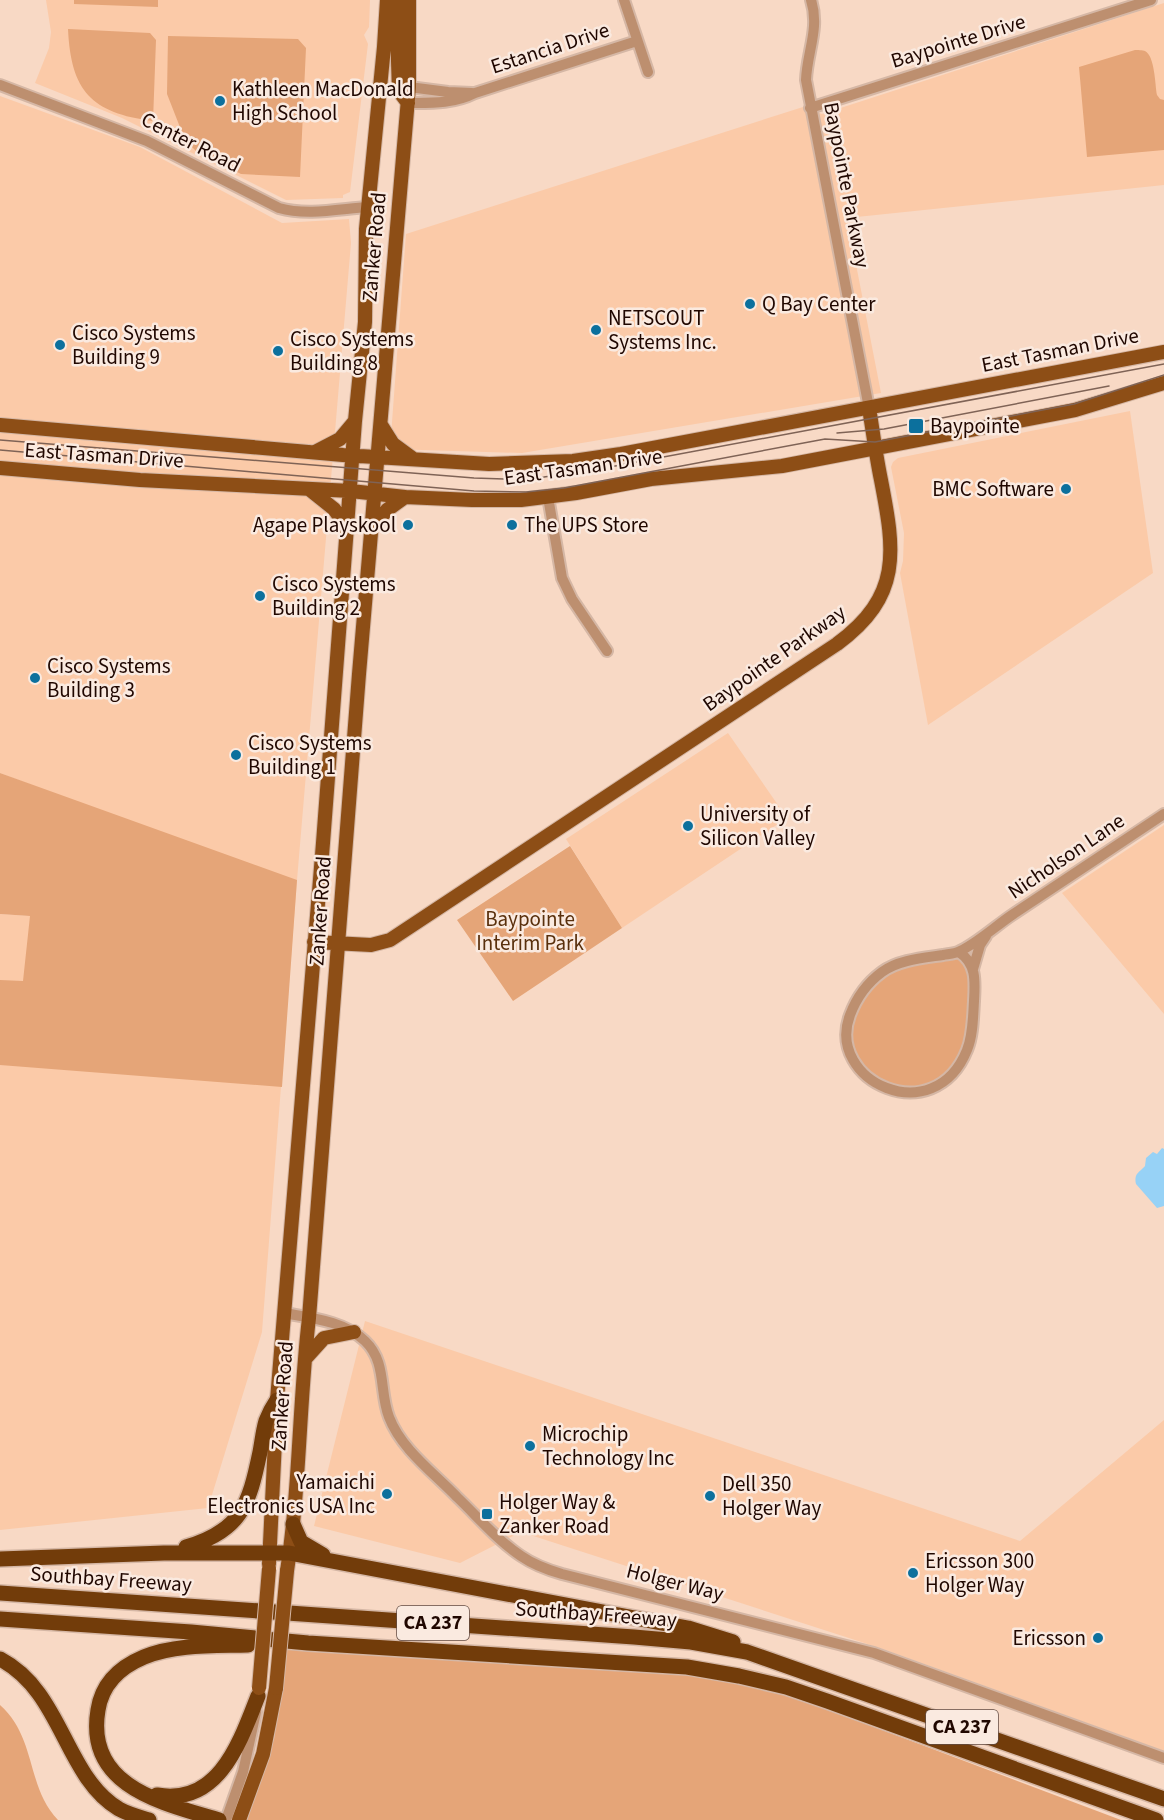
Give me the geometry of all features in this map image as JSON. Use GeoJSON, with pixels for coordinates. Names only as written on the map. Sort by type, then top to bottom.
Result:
{"type":"FeatureCollection","features":[{"type":"Feature","properties":{"kind":"highway"},"geometry":{"type":"LineString","coordinates":[[164,1553],[217,1536],[237,1517],[251,1492],[267,1420],[277,1400]]}},
{"type":"Feature","properties":{"kind":"highway"},"geometry":{"type":"LineString","coordinates":[[293,1524],[298,1538],[306,1546],[351,1565]]}},
{"type":"Feature","properties":{"kind":"highway"},"geometry":{"type":"LineString","coordinates":[[0,1559],[164,1553],[289,1553],[688,1628],[737,1643],[760,1655]]}},
{"type":"Feature","properties":{"kind":"highway","name":"Southbay Freeway"},"geometry":{"type":"LineString","coordinates":[[0,1593],[691,1642],[760,1655],[1164,1799]]}},
{"type":"Feature","properties":{"kind":"highway"},"geometry":{"type":"LineString","coordinates":[[0,1612],[694,1661],[763,1673],[930,1731],[951,1740],[965,1751]]}},
{"type":"Feature","properties":{"kind":"highway","name":"CA 237"},"geometry":{"type":"LineString","coordinates":[[0,1619],[191,1632],[308,1643],[687,1667],[739,1676],[786,1687],[1156,1820]]}},
{"type":"Feature","properties":{"kind":"highway"},"geometry":{"type":"LineString","coordinates":[[219,1820],[168,1804],[133,1789],[119,1778],[101,1752],[97,1737],[96,1720],[105,1690],[113,1677],[126,1665],[155,1653],[189,1647],[308,1643]]}},
{"type":"Feature","properties":{"kind":"highway"},"geometry":{"type":"LineString","coordinates":[[0,1659],[26,1677],[38,1692],[79,1764],[100,1792],[118,1808],[149,1820]]}},
{"type":"Feature","properties":{"kind":"highway"},"geometry":{"type":"LineString","coordinates":[[133,1789],[164,1796],[180,1795],[210,1782],[222,1771],[230,1759],[258,1692]]}},
{"type":"Feature","properties":{"kind":"main road","name":"Zanker Road"},"geometry":{"type":"LineString","coordinates":[[258,1692],[269,1569],[277,1400],[355,421],[365,322],[368,207],[387,0]]}},
{"type":"Feature","properties":{"kind":"main road"},"geometry":{"type":"LineString","coordinates":[[396,0],[399,91],[408,103]]}},
{"type":"Feature","properties":{"kind":"main road","name":"Zanker Road"},"geometry":{"type":"LineString","coordinates":[[239,1820],[263,1754],[276,1688],[293,1524],[304,1361],[408,103],[409,0]]}},
{"type":"Feature","properties":{"kind":"main road","name":"East Tasman Drive"},"geometry":{"type":"LineString","coordinates":[[0,425],[353,456],[489,464],[573,461],[621,454],[1164,352]]}},
{"type":"Feature","properties":{"kind":"main road","name":"East Tasman Drive"},"geometry":{"type":"LineString","coordinates":[[0,468],[140,480],[498,501],[548,497],[651,479],[782,466],[1075,410],[1164,383]]}},
{"type":"Feature","properties":{"kind":"main road","name":"Baypointe Parkway"},"geometry":{"type":"LineString","coordinates":[[314,942],[382,943],[399,935],[850,634],[871,611],[883,591],[892,555],[888,516],[869,408]]}},
{"type":"Feature","properties":{"kind":"main road"},"geometry":{"type":"LineString","coordinates":[[314,452],[329,447],[340,439],[355,421]]}},
{"type":"Feature","properties":{"kind":"main road"},"geometry":{"type":"LineString","coordinates":[[381,425],[393,444],[413,459]]}},
{"type":"Feature","properties":{"kind":"main road"},"geometry":{"type":"LineString","coordinates":[[309,489],[334,509],[348,528]]}},
{"type":"Feature","properties":{"kind":"main road"},"geometry":{"type":"LineString","coordinates":[[372,528],[384,513],[405,497]]}},
{"type":"Feature","properties":{"kind":"main road"},"geometry":{"type":"LineString","coordinates":[[304,1361],[324,1338],[354,1332]]}},
{"type":"Feature","properties":{"kind":"street"},"geometry":{"type":"LineString","coordinates":[[624,0],[648,72]]}},
{"type":"Feature","properties":{"kind":"street","name":"Baypointe Parkway"},"geometry":{"type":"LineString","coordinates":[[811,0],[815,34],[806,67],[806,80],[869,408]]}},
{"type":"Feature","properties":{"kind":"street","name":"Baypointe Drive"},"geometry":{"type":"LineString","coordinates":[[810,108],[1131,3],[1151,0]]}},
{"type":"Feature","properties":{"kind":"street","name":"Estancia Drive"},"geometry":{"type":"LineString","coordinates":[[408,103],[445,104],[638,40]]}},
{"type":"Feature","properties":{"kind":"street","name":"Center Road"},"geometry":{"type":"LineString","coordinates":[[0,85],[147,141],[279,208],[310,211],[368,207]]}},
{"type":"Feature","properties":{"kind":"street","name":"Estancia Drive"},"geometry":{"type":"LineString","coordinates":[[409,87],[475,93]]}},
{"type":"Feature","properties":{"kind":"street"},"geometry":{"type":"LineString","coordinates":[[548,497],[562,578],[572,599],[607,651]]}},
{"type":"Feature","properties":{"kind":"street","name":"Nicholson Lane"},"geometry":{"type":"LineString","coordinates":[[989,930],[980,945],[973,969],[975,978],[973,1019],[968,1048],[953,1074],[940,1084],[923,1092],[888,1089],[874,1082],[863,1073],[849,1053],[846,1032],[851,1011],[862,992],[883,971],[906,962],[959,952],[989,930],[1164,814]]}},
{"type":"Feature","properties":{"kind":"street"},"geometry":{"type":"LineString","coordinates":[[959,952],[970,961],[973,969]]}},
{"type":"Feature","properties":{"kind":"street","name":"Holger Way"},"geometry":{"type":"LineString","coordinates":[[284,1313],[340,1326],[354,1332],[368,1344],[377,1356],[381,1368],[385,1405],[389,1418],[405,1442],[502,1542],[533,1563],[562,1574],[874,1653],[1164,1758]]}},
{"type":"Feature","properties":{"kind":"street","name":"Zanker Road"},"geometry":{"type":"LineString","coordinates":[[226,1820],[249,1752],[258,1692]]}},
{"type":"Feature","properties":{"kind":"shaded area","name":"Kathleen MacDonald High School"},"geometry":{"type":"Polygon","coordinates":[[[46,0],[370,0],[369,27],[364,35],[368,44],[350,192],[343,195],[343,198],[286,200],[122,118],[35,83],[49,48],[51,32],[46,0]]]}},
{"type":"Feature","properties":{"kind":"shaded area"},"geometry":{"type":"Polygon","coordinates":[[[1164,3],[1164,185],[847,218],[881,393],[522,453],[390,449],[406,234],[803,107],[822,114],[1164,3]]]}},
{"type":"Feature","properties":{"kind":"shaded area"},"geometry":{"type":"Polygon","coordinates":[[[0,96],[140,147],[282,223],[349,219],[351,243],[297,880],[262,1332],[208,1508],[0,1530],[0,914],[30,916],[37,787],[0,773],[0,96]]]}},
{"type":"Feature","properties":{"kind":"shaded area"},"geometry":{"type":"Polygon","coordinates":[[[1130,411],[1153,573],[928,725],[900,573],[904,533],[891,467],[893,462],[898,458],[1130,411]]]}},
{"type":"Feature","properties":{"kind":"shaded area"},"geometry":{"type":"Polygon","coordinates":[[[728,733],[787,818],[622,928],[566,839],[728,733]]]}},
{"type":"Feature","properties":{"kind":"shaded area"},"geometry":{"type":"Polygon","coordinates":[[[1164,825],[1164,1014],[1062,893],[1164,825]]]}},
{"type":"Feature","properties":{"kind":"shaded area"},"geometry":{"type":"Polygon","coordinates":[[[365,1321],[1020,1541],[1164,1420],[1164,1751],[883,1649],[521,1532],[460,1563],[314,1526],[365,1321]]]}},
{"type":"Feature","properties":{"kind":"green space"},"geometry":{"type":"Polygon","coordinates":[[[74,0],[158,0],[158,7],[74,4],[74,0]]]}},
{"type":"Feature","properties":{"kind":"green space"},"geometry":{"type":"Polygon","coordinates":[[[68,29],[150,33],[156,40],[153,121],[114,112],[100,105],[88,95],[74,68],[68,29]]]}},
{"type":"Feature","properties":{"kind":"green space"},"geometry":{"type":"Polygon","coordinates":[[[168,36],[298,39],[306,48],[300,177],[241,174],[196,151],[185,140],[167,94],[168,36]]]}},
{"type":"Feature","properties":{"kind":"green space"},"geometry":{"type":"Polygon","coordinates":[[[1135,50],[1144,51],[1151,59],[1157,95],[1164,100],[1164,150],[1087,157],[1079,67],[1135,50]]]}},
{"type":"Feature","properties":{"kind":"green space"},"geometry":{"type":"Polygon","coordinates":[[[0,773],[297,880],[282,1087],[0,1065],[0,980],[23,981],[30,916],[0,914],[0,773]]]}},
{"type":"Feature","properties":{"kind":"green space","name":"Baypointe Interim Park"},"geometry":{"type":"Polygon","coordinates":[[[570,846],[622,928],[513,1001],[457,920],[570,846]]]}},
{"type":"Feature","properties":{"kind":"green space"},"geometry":{"type":"Polygon","coordinates":[[[958,955],[970,970],[970,1019],[964,1048],[951,1071],[921,1089],[906,1090],[876,1079],[852,1051],[850,1024],[864,994],[884,974],[906,965],[958,955]]]}},
{"type":"Feature","properties":{"kind":"green space"},"geometry":{"type":"Polygon","coordinates":[[[286,1641],[739,1676],[1121,1820],[245,1820],[274,1739],[286,1641]]]}},
{"type":"Feature","properties":{"kind":"green space"},"geometry":{"type":"Polygon","coordinates":[[[0,1705],[12,1718],[20,1732],[41,1793],[58,1820],[0,1820],[0,1705]]]}},
{"type":"Feature","properties":{"kind":"water"},"geometry":{"type":"Polygon","coordinates":[[[1162,1148],[1164,1149],[1164,1206],[1157,1208],[1136,1184],[1136,1178],[1145,1166],[1146,1158],[1153,1152],[1157,1154],[1162,1148]]]}},
{"type":"Feature","properties":{"kind":"tram line"},"geometry":{"type":"LineString","coordinates":[[0,440],[474,478],[544,477],[599,469],[1164,364]]}},
{"type":"Feature","properties":{"kind":"tram line"},"geometry":{"type":"LineString","coordinates":[[0,450],[474,491],[526,492],[564,488],[825,439],[875,442],[1074,404],[1164,375]]}},
{"type":"Feature","properties":{"kind":"tram line"},"geometry":{"type":"LineString","coordinates":[[837,433],[884,429],[1109,386]]}},
{"type":"Feature","properties":{"kind":"place","name":"Kathleen MacDonald High School"},"geometry":{"type":"Point","coordinates":[220,101]}},
{"type":"Feature","properties":{"kind":"place","name":"Q Bay Center"},"geometry":{"type":"Point","coordinates":[750,304]}},
{"type":"Feature","properties":{"kind":"place","name":"NETSCOUT Systems Inc."},"geometry":{"type":"Point","coordinates":[596,330]}},
{"type":"Feature","properties":{"kind":"place","name":"Cisco Systems Building 9"},"geometry":{"type":"Point","coordinates":[60,345]}},
{"type":"Feature","properties":{"kind":"place","name":"Cisco Systems Building 8"},"geometry":{"type":"Point","coordinates":[278,351]}},
{"type":"Feature","properties":{"kind":"place","name":"Baypointe"},"geometry":{"type":"Point","coordinates":[916,426]}},
{"type":"Feature","properties":{"kind":"place","name":"BMC Software"},"geometry":{"type":"Point","coordinates":[1066,489]}},
{"type":"Feature","properties":{"kind":"place","name":"Agape Playskool"},"geometry":{"type":"Point","coordinates":[408,525]}},
{"type":"Feature","properties":{"kind":"place","name":"The UPS Store"},"geometry":{"type":"Point","coordinates":[512,525]}},
{"type":"Feature","properties":{"kind":"place","name":"Cisco Systems Building 2"},"geometry":{"type":"Point","coordinates":[260,596]}},
{"type":"Feature","properties":{"kind":"place","name":"Cisco Systems Building 3"},"geometry":{"type":"Point","coordinates":[35,678]}},
{"type":"Feature","properties":{"kind":"place","name":"Cisco Systems Building 1"},"geometry":{"type":"Point","coordinates":[236,755]}},
{"type":"Feature","properties":{"kind":"place","name":"University of Silicon Valley"},"geometry":{"type":"Point","coordinates":[688,826]}},
{"type":"Feature","properties":{"kind":"place","name":"Microchip Technology Inc"},"geometry":{"type":"Point","coordinates":[530,1446]}},
{"type":"Feature","properties":{"kind":"place","name":"Yamaichi Electronics USA Inc"},"geometry":{"type":"Point","coordinates":[387,1494]}},
{"type":"Feature","properties":{"kind":"place","name":"Dell 350 Holger Way"},"geometry":{"type":"Point","coordinates":[710,1496]}},
{"type":"Feature","properties":{"kind":"place","name":"Holger Way & Zanker Road"},"geometry":{"type":"Point","coordinates":[487,1514]}},
{"type":"Feature","properties":{"kind":"place","name":"Ericsson 300 Holger Way"},"geometry":{"type":"Point","coordinates":[913,1573]}},
{"type":"Feature","properties":{"kind":"place","name":"Ericsson"},"geometry":{"type":"Point","coordinates":[1098,1638]}}]}
